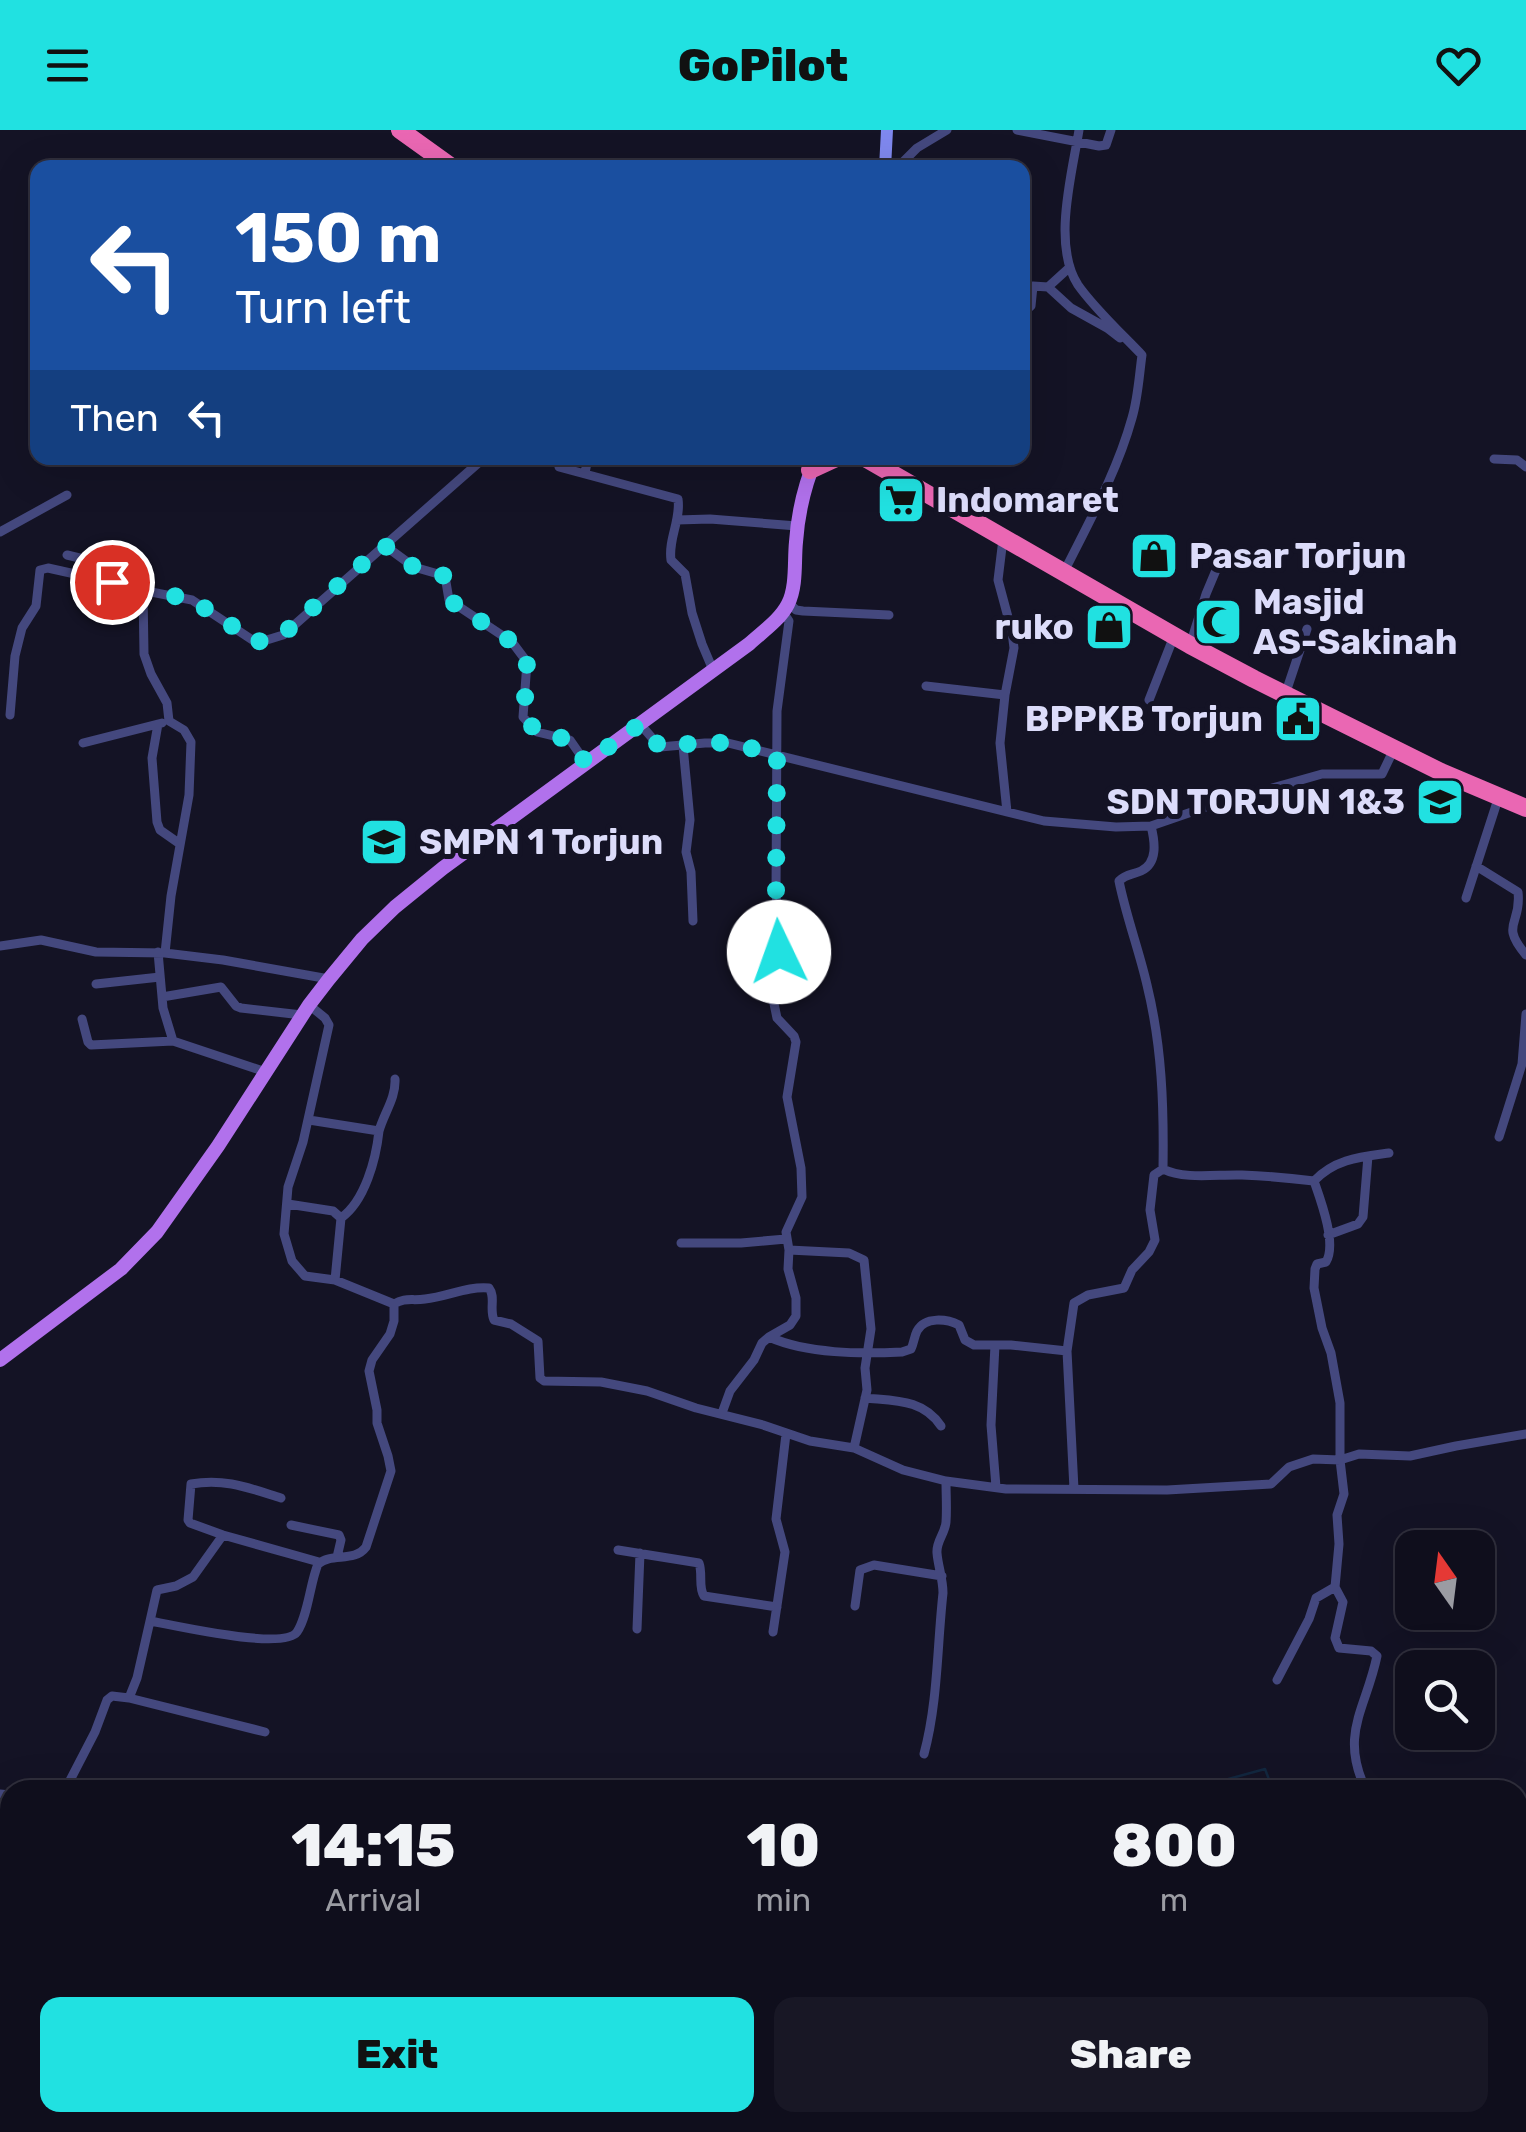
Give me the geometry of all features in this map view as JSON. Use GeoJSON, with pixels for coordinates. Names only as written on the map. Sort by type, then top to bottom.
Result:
{"type":"FeatureCollection","features":[{"type":"Feature","properties":{"kind":"highway"},"geometry":{"type":"LineString","coordinates":[[400,130],[442,160]]}},
{"type":"Feature","properties":{"kind":"highway"},"geometry":{"type":"LineString","coordinates":[[882,465],[1182,640],[1285,695],[1526,808]]}},
{"type":"Feature","properties":{"kind":"main road"},"geometry":{"type":"LineString","coordinates":[[0,1360],[121,1268],[157,1232],[306,1010],[362,939],[395,907],[749,644],[779,617],[788,603],[794,574],[798,526],[810,465]]}},
{"type":"Feature","properties":{"kind":"street"},"geometry":{"type":"LineString","coordinates":[[885,160],[887,130]]}},
{"type":"Feature","properties":{"kind":"street"},"geometry":{"type":"LineString","coordinates":[[905,160],[916,148],[947,130]]}},
{"type":"Feature","properties":{"kind":"street"},"geometry":{"type":"LineString","coordinates":[[1017,130],[1078,135],[1106,146],[1111,130]]}},
{"type":"Feature","properties":{"kind":"street"},"geometry":{"type":"LineString","coordinates":[[1064,572],[1125,440],[1142,355],[1078,284],[1070,267],[1064,224],[1078,135]]}},
{"type":"Feature","properties":{"kind":"street"},"geometry":{"type":"LineString","coordinates":[[1048,287],[1070,267]]}},
{"type":"Feature","properties":{"kind":"street"},"geometry":{"type":"LineString","coordinates":[[1030,307],[1033,286],[1048,287],[1071,308],[1107,328],[1142,355]]}},
{"type":"Feature","properties":{"kind":"street"},"geometry":{"type":"LineString","coordinates":[[1494,459],[1517,460],[1526,468]]}},
{"type":"Feature","properties":{"kind":"street"},"geometry":{"type":"LineString","coordinates":[[10,715],[15,656],[22,628],[36,606],[40,570],[48,568],[192,600],[257,642],[283,634],[476,465]]}},
{"type":"Feature","properties":{"kind":"street"},"geometry":{"type":"LineString","coordinates":[[585,473],[587,465]]}},
{"type":"Feature","properties":{"kind":"street"},"geometry":{"type":"LineString","coordinates":[[559,466],[674,496],[680,503],[670,545],[671,560],[685,574],[692,613],[714,670]]}},
{"type":"Feature","properties":{"kind":"street"},"geometry":{"type":"LineString","coordinates":[[0,532],[67,496]]}},
{"type":"Feature","properties":{"kind":"street"},"geometry":{"type":"LineString","coordinates":[[677,520],[720,519],[798,526]]}},
{"type":"Feature","properties":{"kind":"street"},"geometry":{"type":"LineString","coordinates":[[1004,538],[998,580],[1014,648],[1000,743],[1007,812]]}},
{"type":"Feature","properties":{"kind":"street"},"geometry":{"type":"LineString","coordinates":[[384,545],[414,567],[445,576],[449,600],[512,642],[527,662],[524,717],[537,732],[570,740],[586,763]]}},
{"type":"Feature","properties":{"kind":"street"},"geometry":{"type":"LineString","coordinates":[[67,555],[92,561],[94,578]]}},
{"type":"Feature","properties":{"kind":"street"},"geometry":{"type":"LineString","coordinates":[[1150,700],[1219,564]]}},
{"type":"Feature","properties":{"kind":"street"},"geometry":{"type":"LineString","coordinates":[[142,590],[144,654],[166,704],[152,758],[157,822],[160,830],[180,844]]}},
{"type":"Feature","properties":{"kind":"street"},"geometry":{"type":"LineString","coordinates":[[788,603],[803,611],[889,615]]}},
{"type":"Feature","properties":{"kind":"street"},"geometry":{"type":"LineString","coordinates":[[722,1412],[730,1391],[762,1343],[796,1316],[788,1244],[790,1221],[802,1197],[802,1182],[787,1097],[796,1042],[776,1018],[768,988],[768,975],[781,943],[776,895],[777,754],[788,621],[779,617]]}},
{"type":"Feature","properties":{"kind":"street"},"geometry":{"type":"LineString","coordinates":[[1285,695],[1307,630]]}},
{"type":"Feature","properties":{"kind":"street"},"geometry":{"type":"LineString","coordinates":[[926,686],[1005,695]]}},
{"type":"Feature","properties":{"kind":"street"},"geometry":{"type":"LineString","coordinates":[[82,743],[164,722],[184,730],[191,742],[189,796],[161,952],[162,997],[173,1041]]}},
{"type":"Feature","properties":{"kind":"street"},"geometry":{"type":"LineString","coordinates":[[640,724],[660,747],[728,743],[1044,821],[1078,825],[1151,826],[1322,774],[1382,774],[1394,749]]}},
{"type":"Feature","properties":{"kind":"street"},"geometry":{"type":"LineString","coordinates":[[684,746],[690,820],[686,852],[693,922]]}},
{"type":"Feature","properties":{"kind":"street"},"geometry":{"type":"LineString","coordinates":[[1466,898],[1499,796]]}},
{"type":"Feature","properties":{"kind":"street"},"geometry":{"type":"LineString","coordinates":[[1151,826],[1151,862],[1144,870],[1122,876],[1118,881],[1157,1031],[1164,1096],[1163,1169]]}},
{"type":"Feature","properties":{"kind":"street"},"geometry":{"type":"LineString","coordinates":[[1476,866],[1518,892],[1512,933],[1526,956]]}},
{"type":"Feature","properties":{"kind":"street"},"geometry":{"type":"LineString","coordinates":[[0,946],[41,940],[96,952],[161,952],[329,979]]}},
{"type":"Feature","properties":{"kind":"street"},"geometry":{"type":"LineString","coordinates":[[96,984],[160,978]]}},
{"type":"Feature","properties":{"kind":"street"},"geometry":{"type":"LineString","coordinates":[[162,997],[221,987],[242,1008],[306,1010],[325,1018],[328,1025],[308,1120],[288,1187],[284,1234],[290,1256],[305,1276],[335,1280],[394,1304]]}},
{"type":"Feature","properties":{"kind":"street"},"geometry":{"type":"LineString","coordinates":[[1499,1138],[1522,1064],[1526,1014]]}},
{"type":"Feature","properties":{"kind":"street"},"geometry":{"type":"LineString","coordinates":[[82,1019],[91,1045],[173,1041],[266,1072]]}},
{"type":"Feature","properties":{"kind":"street"},"geometry":{"type":"LineString","coordinates":[[335,1280],[341,1218],[353,1208],[366,1180],[384,1112],[396,1090],[396,1079]]}},
{"type":"Feature","properties":{"kind":"street"},"geometry":{"type":"LineString","coordinates":[[308,1120],[380,1131]]}},
{"type":"Feature","properties":{"kind":"street"},"geometry":{"type":"LineString","coordinates":[[1163,1169],[1314,1181],[1335,1164],[1388,1153]]}},
{"type":"Feature","properties":{"kind":"street"},"geometry":{"type":"LineString","coordinates":[[1328,1235],[1358,1224],[1363,1217],[1368,1156]]}},
{"type":"Feature","properties":{"kind":"street"},"geometry":{"type":"LineString","coordinates":[[1074,1489],[1067,1351],[1074,1303],[1088,1295],[1124,1288],[1135,1266],[1152,1248],[1152,1184],[1154,1175],[1163,1169]]}},
{"type":"Feature","properties":{"kind":"street"},"geometry":{"type":"LineString","coordinates":[[1314,1181],[1330,1258],[1314,1269],[1314,1288],[1340,1403],[1344,1494],[1338,1515],[1335,1587],[1343,1602],[1336,1646],[1370,1651],[1376,1656],[1354,1729],[1355,1762],[1362,1780]]}},
{"type":"Feature","properties":{"kind":"street"},"geometry":{"type":"LineString","coordinates":[[288,1204],[333,1212],[341,1218]]}},
{"type":"Feature","properties":{"kind":"street"},"geometry":{"type":"LineString","coordinates":[[681,1242],[788,1244],[849,1253],[864,1260],[871,1328],[865,1398],[854,1448]]}},
{"type":"Feature","properties":{"kind":"street"},"geometry":{"type":"LineString","coordinates":[[394,1304],[402,1299],[490,1288],[494,1320],[511,1324],[538,1341],[540,1378],[544,1380],[601,1382],[647,1391],[786,1434],[854,1448],[884,1463],[946,1482],[996,1488],[1167,1490],[1271,1484],[1289,1467],[1313,1459],[1340,1460],[1359,1454],[1410,1456],[1526,1434]]}},
{"type":"Feature","properties":{"kind":"street"},"geometry":{"type":"LineString","coordinates":[[281,1498],[215,1480],[191,1484],[188,1520],[222,1535],[319,1562],[357,1556],[366,1547],[389,1482],[390,1464],[377,1423],[369,1371],[390,1334],[394,1304]]}},
{"type":"Feature","properties":{"kind":"street"},"geometry":{"type":"LineString","coordinates":[[769,1337],[786,1344],[902,1352],[911,1349],[920,1327],[942,1320],[959,1325],[974,1345],[1067,1351]]}},
{"type":"Feature","properties":{"kind":"street"},"geometry":{"type":"LineString","coordinates":[[995,1345],[991,1425],[996,1488]]}},
{"type":"Feature","properties":{"kind":"street"},"geometry":{"type":"LineString","coordinates":[[865,1398],[900,1401],[928,1410],[941,1426]]}},
{"type":"Feature","properties":{"kind":"street"},"geometry":{"type":"LineString","coordinates":[[773,1632],[785,1552],[776,1520],[786,1434]]}},
{"type":"Feature","properties":{"kind":"street"},"geometry":{"type":"LineString","coordinates":[[924,1754],[934,1700],[943,1593],[937,1546],[946,1523],[946,1482]]}},
{"type":"Feature","properties":{"kind":"street"},"geometry":{"type":"LineString","coordinates":[[291,1525],[340,1535],[336,1557]]}},
{"type":"Feature","properties":{"kind":"street"},"geometry":{"type":"LineString","coordinates":[[129,1698],[157,1590],[193,1578],[222,1535]]}},
{"type":"Feature","properties":{"kind":"street"},"geometry":{"type":"LineString","coordinates":[[618,1550],[699,1563],[700,1591],[704,1596],[777,1607]]}},
{"type":"Feature","properties":{"kind":"street"},"geometry":{"type":"LineString","coordinates":[[638,1629],[640,1553]]}},
{"type":"Feature","properties":{"kind":"street"},"geometry":{"type":"LineString","coordinates":[[150,1621],[245,1638],[294,1637],[319,1562]]}},
{"type":"Feature","properties":{"kind":"street"},"geometry":{"type":"LineString","coordinates":[[855,1606],[860,1570],[865,1567],[874,1565],[942,1576]]}},
{"type":"Feature","properties":{"kind":"street"},"geometry":{"type":"LineString","coordinates":[[1277,1680],[1316,1598],[1335,1587]]}},
{"type":"Feature","properties":{"kind":"street"},"geometry":{"type":"LineString","coordinates":[[70,1780],[107,1700],[116,1695],[265,1732]]}},
{"type":"Feature","properties":{"kind":"waterway"},"geometry":{"type":"LineString","coordinates":[[1225,1780],[1265,1769],[1269,1780]]}},
{"type":"Feature","properties":{"kind":"place","name":"Indomaret"},"geometry":{"type":"Point","coordinates":[901,500]}},
{"type":"Feature","properties":{"kind":"place","name":"Pasar Torjun"},"geometry":{"type":"Point","coordinates":[1154,556]}},
{"type":"Feature","properties":{"kind":"place","name":"Masjid AS-Sakinah"},"geometry":{"type":"Point","coordinates":[1218,622]}},
{"type":"Feature","properties":{"kind":"place","name":"ruko"},"geometry":{"type":"Point","coordinates":[1109,627]}},
{"type":"Feature","properties":{"kind":"place","name":"BPPKB Torjun"},"geometry":{"type":"Point","coordinates":[1298,719]}},
{"type":"Feature","properties":{"kind":"place","name":"SDN TORJUN 1&3"},"geometry":{"type":"Point","coordinates":[1440,802]}},
{"type":"Feature","properties":{"kind":"place","name":"SMPN 1 Torjun"},"geometry":{"type":"Point","coordinates":[384,842]}},
{"type":"Feature","properties":{"kind":"route"},"geometry":{"type":"LineString","coordinates":[[112,582],[192,600],[257,642],[283,634],[384,545],[414,567],[445,576],[449,600],[512,642],[527,662],[524,717],[537,732],[570,740],[586,763],[640,724],[660,747],[728,743],[777,754],[779,952]]}}]}
